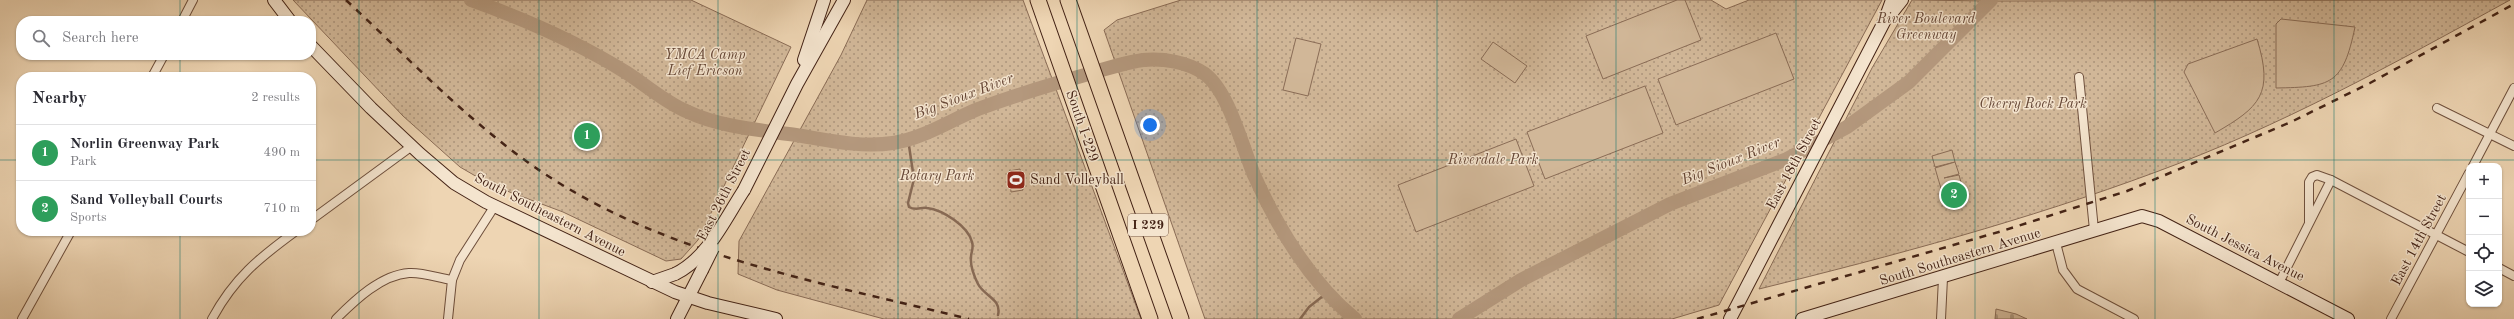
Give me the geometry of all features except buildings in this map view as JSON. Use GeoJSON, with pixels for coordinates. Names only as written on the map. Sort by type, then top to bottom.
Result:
{"type":"FeatureCollection","features":[{"type":"Feature","properties":{"kind":"highway","name":"South I-229"},"geometry":{"type":"LineString","coordinates":[[1038,0],[1150,319]]}},
{"type":"Feature","properties":{"kind":"highway","name":"South I-229"},"geometry":{"type":"LineString","coordinates":[[1068,0],[1181,319]]}},
{"type":"Feature","properties":{"kind":"main road"},"geometry":{"type":"LineString","coordinates":[[274,0],[286,16]]}},
{"type":"Feature","properties":{"kind":"main road","name":"East 26th Street"},"geometry":{"type":"LineString","coordinates":[[797,84],[824,0]]}},
{"type":"Feature","properties":{"kind":"main road","name":"East 26th Street"},"geometry":{"type":"LineString","coordinates":[[677,319],[797,84],[844,0]]}},
{"type":"Feature","properties":{"kind":"main road"},"geometry":{"type":"LineString","coordinates":[[1884,22],[1892,0]]}},
{"type":"Feature","properties":{"kind":"main road"},"geometry":{"type":"LineString","coordinates":[[1884,22],[1902,0]]}},
{"type":"Feature","properties":{"kind":"main road","name":"East 18th Street"},"geometry":{"type":"LineString","coordinates":[[1730,319],[1884,22]]}},
{"type":"Feature","properties":{"kind":"main road","name":"South Southeastern Avenue"},"geometry":{"type":"LineString","coordinates":[[316,51],[412,146],[454,182],[494,206],[652,282],[688,297],[776,319]]}},
{"type":"Feature","properties":{"kind":"main road"},"geometry":{"type":"LineString","coordinates":[[652,282],[675,274],[691,265],[703,253],[744,190]]}},
{"type":"Feature","properties":{"kind":"main road","name":"South Jessica Avenue"},"geometry":{"type":"LineString","coordinates":[[2125,220],[2142,216],[2159,220],[2348,319]]}},
{"type":"Feature","properties":{"kind":"main road","name":"South Southeastern Avenue"},"geometry":{"type":"LineString","coordinates":[[1802,319],[2056,244],[2125,220]]}},
{"type":"Feature","properties":{"kind":"street"},"geometry":{"type":"LineString","coordinates":[[185,16],[193,0]]}},
{"type":"Feature","properties":{"kind":"street"},"geometry":{"type":"LineString","coordinates":[[155,72],[161,60]]}},
{"type":"Feature","properties":{"kind":"street"},"geometry":{"type":"LineString","coordinates":[[2079,77],[2094,230]]}},
{"type":"Feature","properties":{"kind":"street"},"geometry":{"type":"LineString","coordinates":[[2475,163],[2514,88]]}},
{"type":"Feature","properties":{"kind":"street"},"geometry":{"type":"LineString","coordinates":[[2437,108],[2514,146]]}},
{"type":"Feature","properties":{"kind":"street"},"geometry":{"type":"LineString","coordinates":[[316,216],[412,146]]}},
{"type":"Feature","properties":{"kind":"street"},"geometry":{"type":"LineString","coordinates":[[2310,222],[2309,182],[2312,177],[2317,175],[2331,180],[2466,250]]}},
{"type":"Feature","properties":{"kind":"street","name":"East 14th Street"},"geometry":{"type":"LineString","coordinates":[[2391,319],[2466,179]]}},
{"type":"Feature","properties":{"kind":"street"},"geometry":{"type":"LineString","coordinates":[[2279,283],[2331,180]]}},
{"type":"Feature","properties":{"kind":"street"},"geometry":{"type":"LineString","coordinates":[[448,319],[452,280],[460,260],[494,206]]}},
{"type":"Feature","properties":{"kind":"street"},"geometry":{"type":"LineString","coordinates":[[22,319],[67,236]]}},
{"type":"Feature","properties":{"kind":"street"},"geometry":{"type":"LineString","coordinates":[[212,319],[228,292],[245,271],[290,236]]}},
{"type":"Feature","properties":{"kind":"street"},"geometry":{"type":"LineString","coordinates":[[2056,244],[2063,270],[2077,289],[2134,319]]}},
{"type":"Feature","properties":{"kind":"street"},"geometry":{"type":"LineString","coordinates":[[2502,270],[2514,276]]}},
{"type":"Feature","properties":{"kind":"street"},"geometry":{"type":"LineString","coordinates":[[336,319],[375,285],[398,275],[410,273],[452,280]]}},
{"type":"Feature","properties":{"kind":"street"},"geometry":{"type":"LineString","coordinates":[[1941,319],[1943,278]]}},
{"type":"Feature","properties":{"kind":"green space","name":"YMCA Camp Lief Ericson"},"geometry":{"type":"Polygon","coordinates":[[[293,0],[691,0],[791,47],[698,240],[681,259],[666,261],[563,212],[491,185],[460,167],[403,116],[316,24],[316,16],[308,16],[293,0]]]}},
{"type":"Feature","properties":{"kind":"green space","name":"Rotary Park"},"geometry":{"type":"Polygon","coordinates":[[[867,0],[1023,0],[1141,319],[884,319],[777,290],[738,274],[739,241],[841,55],[867,0]]]}},
{"type":"Feature","properties":{"kind":"green space","name":"Riverdale Park"},"geometry":{"type":"Polygon","coordinates":[[[1181,0],[1711,0],[1726,9],[1749,0],[1882,0],[1719,305],[1672,319],[1205,319],[1104,30],[1117,20],[1181,0]]]}},
{"type":"Feature","properties":{"kind":"green space"},"geometry":{"type":"Polygon","coordinates":[[[1677,0],[1685,0],[1701,40],[1603,79],[1586,36],[1677,0]]]}},
{"type":"Feature","properties":{"kind":"green space","name":"Cherry Rock Park"},"geometry":{"type":"Polygon","coordinates":[[[1912,0],[2510,0],[2336,93],[2247,135],[2156,172],[2058,206],[1959,236],[1859,264],[1759,289],[1872,68],[1912,0]]]}},
{"type":"Feature","properties":{"kind":"green space"},"geometry":{"type":"Polygon","coordinates":[[[2281,19],[2355,27],[2345,61],[2339,72],[2332,79],[2322,84],[2310,86],[2276,88],[2276,24],[2281,19]]]}},
{"type":"Feature","properties":{"kind":"green space"},"geometry":{"type":"Polygon","coordinates":[[[1776,33],[1794,79],[1676,125],[1658,79],[1776,33]]]}},
{"type":"Feature","properties":{"kind":"green space"},"geometry":{"type":"Polygon","coordinates":[[[1296,38],[1321,44],[1308,96],[1283,90],[1296,38]]]}},
{"type":"Feature","properties":{"kind":"green space"},"geometry":{"type":"Polygon","coordinates":[[[2257,39],[2264,73],[2263,86],[2259,97],[2253,106],[2243,115],[2215,133],[2184,72],[2188,64],[2257,39]]]}},
{"type":"Feature","properties":{"kind":"green space"},"geometry":{"type":"Polygon","coordinates":[[[1493,42],[1527,66],[1515,83],[1481,59],[1493,42]]]}},
{"type":"Feature","properties":{"kind":"green space"},"geometry":{"type":"Polygon","coordinates":[[[1645,86],[1663,133],[1545,179],[1527,132],[1645,86]]]}},
{"type":"Feature","properties":{"kind":"green space"},"geometry":{"type":"Polygon","coordinates":[[[1516,139],[1534,186],[1416,232],[1398,185],[1516,139]]]}},
{"type":"Feature","properties":{"kind":"green space"},"geometry":{"type":"Polygon","coordinates":[[[1952,150],[1955,162],[1935,167],[1932,156],[1952,150]]]}},
{"type":"Feature","properties":{"kind":"green space"},"geometry":{"type":"Polygon","coordinates":[[[1955,162],[1959,174],[1944,178],[1959,175],[1962,186],[1942,192],[1935,168],[1955,162]]]}},
{"type":"Feature","properties":{"kind":"green space","name":"Sand Volleyball"},"geometry":{"type":"Polygon","coordinates":[[[1020,169],[1023,190],[1011,192],[1009,171],[1020,169]]]}},
{"type":"Feature","properties":{"kind":"green space"},"geometry":{"type":"Polygon","coordinates":[[[1962,187],[1965,198],[1945,204],[1942,192],[1962,187]]]}},
{"type":"Feature","properties":{"kind":"green space"},"geometry":{"type":"Polygon","coordinates":[[[1996,309],[2016,314],[2027,319],[1995,319],[1996,309]]]}},
{"type":"Feature","properties":{"kind":"waterway","name":"Big Sioux River"},"geometry":{"type":"LineString","coordinates":[[471,0],[511,15],[571,42],[609,62],[678,107],[712,121],[740,127],[856,144],[869,145],[893,143],[915,138],[991,104],[1106,68],[1143,60],[1167,60],[1191,66],[1205,74],[1214,82],[1221,93],[1234,120],[1254,175],[1284,234],[1324,289],[1355,319]]}},
{"type":"Feature","properties":{"kind":"waterway","name":"Big Sioux River"},"geometry":{"type":"LineString","coordinates":[[1459,319],[1521,280],[1670,204],[1787,159],[1847,127],[1909,82],[1991,0]]}},
{"type":"Feature","properties":{"kind":"waterway"},"geometry":{"type":"LineString","coordinates":[[908,139],[914,179],[908,203],[909,207],[914,209],[933,209],[947,215],[966,230],[973,244],[971,260],[974,274],[978,284],[984,292],[995,301],[999,310],[998,315]]}},
{"type":"Feature","properties":{"kind":"waterway"},"geometry":{"type":"LineString","coordinates":[[1300,319],[1309,307],[1328,292]]}},
{"type":"Feature","properties":{"kind":"railway"},"geometry":{"type":"LineString","coordinates":[[346,0],[432,82],[476,121],[522,158],[572,191],[625,218],[680,241],[737,260],[795,277],[969,319]]}},
{"type":"Feature","properties":{"kind":"railway"},"geometry":{"type":"LineString","coordinates":[[1697,319],[2002,231],[2127,191],[2291,122],[2370,83],[2514,4]]}},
{"type":"Feature","properties":{"kind":"place","name":"Norlin Greenway Park"},"geometry":{"type":"Point","coordinates":[587,136]}},
{"type":"Feature","properties":{"kind":"place","name":"Sand Volleyball"},"geometry":{"type":"Point","coordinates":[1016,180]}},
{"type":"Feature","properties":{"kind":"place","name":"Sand Volleyball Courts"},"geometry":{"type":"Point","coordinates":[1954,195]}},
{"type":"Feature","properties":{"kind":"park label","name":"River Boulevard Greenway"},"geometry":{"type":"Point","coordinates":[1926,28]}}]}
